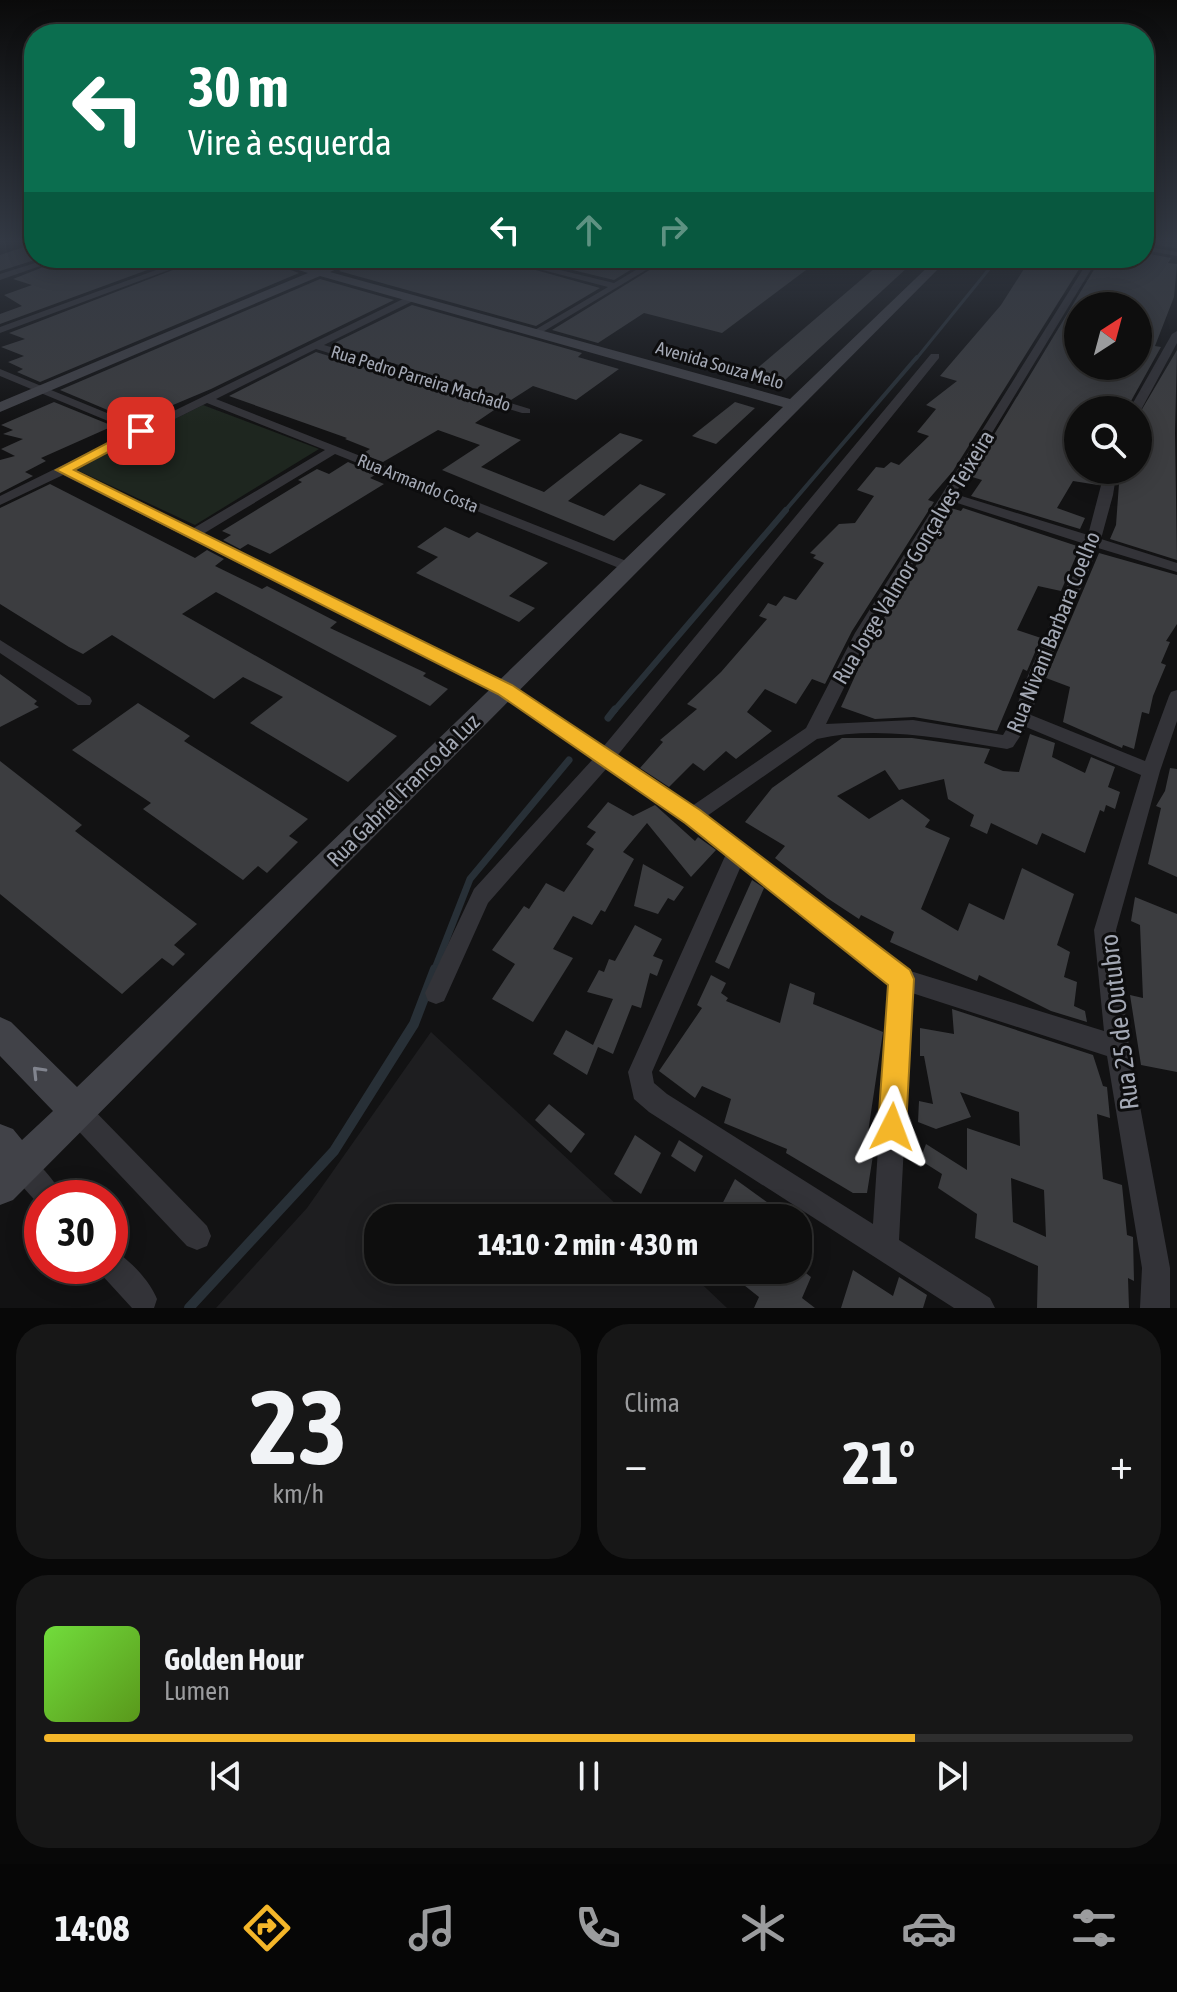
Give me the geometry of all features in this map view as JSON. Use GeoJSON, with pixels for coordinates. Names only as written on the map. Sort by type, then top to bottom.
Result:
{"type":"FeatureCollection","features":[{"type":"Feature","properties":{"kind":"street"},"geometry":{"type":"LineString","coordinates":[[0,330],[75,302]]}},
{"type":"Feature","properties":{"kind":"street"},"geometry":{"type":"LineString","coordinates":[[0,407],[34,387],[239,302]]}},
{"type":"Feature","properties":{"kind":"street"},"geometry":{"type":"LineString","coordinates":[[0,501],[404,302]]}},
{"type":"Feature","properties":{"kind":"street","name":"Avenida Souza Melo"},"geometry":{"type":"LineString","coordinates":[[426,302],[794,405]]}},
{"type":"Feature","properties":{"kind":"street"},"geometry":{"type":"LineString","coordinates":[[536,333],[589,302]]}},
{"type":"Feature","properties":{"kind":"street","name":"Rua Gabriel Franco da Luz"},"geometry":{"type":"LineString","coordinates":[[7,1165],[77,1111],[898,302]]}},
{"type":"Feature","properties":{"kind":"street","name":"Rua Jorge Valmor Gonçalves Teixeira"},"geometry":{"type":"LineString","coordinates":[[692,816],[793,750],[812,733],[863,633],[1067,302]]}},
{"type":"Feature","properties":{"kind":"street"},"geometry":{"type":"LineString","coordinates":[[0,321],[12,325]]}},
{"type":"Feature","properties":{"kind":"street"},"geometry":{"type":"LineString","coordinates":[[1143,396],[1177,334]]}},
{"type":"Feature","properties":{"kind":"street","name":"Rua Pedro Parreira Machado"},"geometry":{"type":"LineString","coordinates":[[316,346],[526,411]]}},
{"type":"Feature","properties":{"kind":"street"},"geometry":{"type":"LineString","coordinates":[[436,993],[481,896],[604,759],[935,356]]}},
{"type":"Feature","properties":{"kind":"street"},"geometry":{"type":"LineString","coordinates":[[0,372],[141,431]]}},
{"type":"Feature","properties":{"kind":"street"},"geometry":{"type":"LineString","coordinates":[[0,394],[34,387]]}},
{"type":"Feature","properties":{"kind":"street","name":"Rua Armando Costa"},"geometry":{"type":"LineString","coordinates":[[207,399],[629,567]]}},
{"type":"Feature","properties":{"kind":"street"},"geometry":{"type":"LineString","coordinates":[[193,534],[335,449]]}},
{"type":"Feature","properties":{"kind":"street"},"geometry":{"type":"LineString","coordinates":[[63,470],[505,690],[692,816],[901,979],[1117,1047]]}},
{"type":"Feature","properties":{"kind":"street","name":"Rua Nivani Barbara Coelho"},"geometry":{"type":"LineString","coordinates":[[812,733],[836,728],[913,727],[1002,743],[1009,740],[1022,718],[1031,686],[1092,541],[1110,484]]}},
{"type":"Feature","properties":{"kind":"street"},"geometry":{"type":"LineString","coordinates":[[949,496],[1177,568]]}},
{"type":"Feature","properties":{"kind":"street"},"geometry":{"type":"LineString","coordinates":[[0,645],[84,701]]}},
{"type":"Feature","properties":{"kind":"street","name":"Rua 25 de Outubro"},"geometry":{"type":"LineString","coordinates":[[1155,1308],[1156,1268],[1117,1047],[1105,930],[1151,771],[1177,696]]}},
{"type":"Feature","properties":{"kind":"street"},"geometry":{"type":"LineString","coordinates":[[1022,718],[1151,771]]}},
{"type":"Feature","properties":{"kind":"street"},"geometry":{"type":"LineString","coordinates":[[737,851],[640,1072],[639,1081],[649,1097],[980,1308]]}},
{"type":"Feature","properties":{"kind":"street"},"geometry":{"type":"LineString","coordinates":[[885,1246],[901,979]]}},
{"type":"Feature","properties":{"kind":"street"},"geometry":{"type":"LineString","coordinates":[[0,1033],[197,1236]]}},
{"type":"Feature","properties":{"kind":"street"},"geometry":{"type":"LineString","coordinates":[[7,1165],[27,1180]]}},
{"type":"Feature","properties":{"kind":"street"},"geometry":{"type":"LineString","coordinates":[[128,1283],[143,1299]]}},
{"type":"Feature","properties":{"kind":"shaded area"},"geometry":{"type":"Polygon","coordinates":[[[203,405],[319,449],[195,525],[75,469],[203,405]]]}},
{"type":"Feature","properties":{"kind":"shaded area"},"geometry":{"type":"Polygon","coordinates":[[[431,1032],[616,1204],[364,1204],[364,1284],[702,1284],[727,1308],[216,1308],[307,1208],[431,1032]]]}},
{"type":"Feature","properties":{"kind":"building"},"geometry":{"type":"Polygon","coordinates":[[[16,302],[60,302],[0,324],[0,314],[22,306],[16,302]]]}},
{"type":"Feature","properties":{"kind":"building"},"geometry":{"type":"Polygon","coordinates":[[[89,302],[230,302],[40,382],[17,372],[23,369],[8,362],[24,356],[1,347],[25,339],[9,333],[89,302]]]}},
{"type":"Feature","properties":{"kind":"building"},"geometry":{"type":"Polygon","coordinates":[[[266,302],[390,302],[211,389],[142,418],[129,419],[60,390],[266,302]]]}},
{"type":"Feature","properties":{"kind":"building"},"geometry":{"type":"Polygon","coordinates":[[[450,302],[576,302],[536,326],[450,302]]]}},
{"type":"Feature","properties":{"kind":"building"},"geometry":{"type":"Polygon","coordinates":[[[597,302],[763,302],[722,333],[644,313],[598,343],[552,330],[597,302]]]}},
{"type":"Feature","properties":{"kind":"building"},"geometry":{"type":"Polygon","coordinates":[[[835,302],[870,302],[785,380],[754,371],[835,302]]]}},
{"type":"Feature","properties":{"kind":"building"},"geometry":{"type":"Polygon","coordinates":[[[1003,302],[1059,302],[953,471],[928,500],[934,502],[852,631],[825,684],[812,679],[796,704],[765,689],[747,712],[772,731],[736,759],[726,751],[704,771],[693,763],[669,787],[640,768],[663,742],[660,740],[697,709],[687,704],[721,672],[767,619],[759,616],[768,603],[776,606],[784,596],[796,600],[824,563],[810,553],[839,524],[855,523],[874,496],[857,490],[876,467],[884,468],[891,462],[899,465],[929,436],[917,432],[936,409],[926,405],[957,381],[940,376],[1003,302]]]}},
{"type":"Feature","properties":{"kind":"building"},"geometry":{"type":"Polygon","coordinates":[[[1152,302],[1172,302],[1155,346],[1161,347],[1152,363],[1152,302]]]}},
{"type":"Feature","properties":{"kind":"building"},"geometry":{"type":"Polygon","coordinates":[[[412,305],[582,353],[578,357],[619,369],[576,400],[533,386],[511,400],[332,344],[412,305]]]}},
{"type":"Feature","properties":{"kind":"building"},"geometry":{"type":"Polygon","coordinates":[[[1064,319],[1064,380],[1143,380],[1134,396],[1064,396],[1064,484],[1071,484],[1057,508],[1085,518],[1080,529],[971,496],[982,480],[969,476],[1064,319]]]}},
{"type":"Feature","properties":{"kind":"building"},"geometry":{"type":"Polygon","coordinates":[[[1177,350],[1177,560],[1110,539],[1116,525],[1119,484],[1152,484],[1150,396],[1177,350]]]}},
{"type":"Feature","properties":{"kind":"building"},"geometry":{"type":"Polygon","coordinates":[[[316,352],[497,408],[475,423],[521,440],[481,467],[544,492],[620,433],[643,440],[568,501],[604,516],[640,484],[666,494],[614,541],[442,470],[480,445],[438,430],[383,462],[362,454],[370,449],[347,438],[229,396],[316,352]]]}},
{"type":"Feature","properties":{"kind":"building"},"geometry":{"type":"Polygon","coordinates":[[[54,402],[113,426],[41,458],[46,461],[25,472],[33,476],[0,493],[0,460],[15,456],[1,449],[23,439],[3,434],[13,430],[1,425],[54,402]]]}},
{"type":"Feature","properties":{"kind":"building"},"geometry":{"type":"Polygon","coordinates":[[[735,402],[755,408],[716,444],[692,436],[735,402]]]}},
{"type":"Feature","properties":{"kind":"building"},"geometry":{"type":"Polygon","coordinates":[[[348,462],[369,471],[375,475],[370,478],[384,484],[270,554],[248,544],[240,549],[223,540],[231,535],[222,531],[302,482],[298,480],[317,469],[329,474],[348,462]]]}},
{"type":"Feature","properties":{"kind":"building"},"geometry":{"type":"Polygon","coordinates":[[[50,484],[195,558],[207,550],[224,559],[215,566],[262,589],[267,586],[337,622],[330,628],[426,673],[423,676],[448,689],[430,706],[216,592],[182,614],[397,736],[348,782],[250,723],[283,697],[243,677],[214,699],[112,635],[83,654],[69,647],[0,604],[0,508],[50,484]]]}},
{"type":"Feature","properties":{"kind":"building"},"geometry":{"type":"Polygon","coordinates":[[[951,508],[961,511],[963,508],[1080,547],[1061,591],[1038,586],[1017,630],[1041,638],[1027,671],[1023,669],[997,731],[914,717],[875,719],[841,707],[874,634],[951,508]]]}},
{"type":"Feature","properties":{"kind":"building"},"geometry":{"type":"Polygon","coordinates":[[[445,527],[469,538],[477,532],[548,563],[509,596],[535,608],[519,622],[416,573],[438,557],[417,547],[445,527]]]}},
{"type":"Feature","properties":{"kind":"building"},"geometry":{"type":"Polygon","coordinates":[[[1099,553],[1177,575],[1177,624],[1166,641],[1170,642],[1161,663],[1166,665],[1149,714],[1142,712],[1134,749],[1123,745],[1122,748],[1063,722],[1070,687],[1046,678],[1099,553]]]}},
{"type":"Feature","properties":{"kind":"building"},"geometry":{"type":"Polygon","coordinates":[[[0,674],[37,701],[34,704],[39,707],[0,727],[0,674]]]}},
{"type":"Feature","properties":{"kind":"building"},"geometry":{"type":"Polygon","coordinates":[[[138,703],[190,736],[184,741],[308,819],[289,836],[298,842],[267,873],[258,866],[243,880],[143,809],[151,803],[72,750],[138,703]]]}},
{"type":"Feature","properties":{"kind":"building"},"geometry":{"type":"Polygon","coordinates":[[[1030,734],[1055,743],[1052,757],[1085,773],[1091,757],[1115,767],[1108,787],[1120,792],[1115,809],[1106,805],[1104,812],[1100,810],[1085,853],[1042,833],[1037,845],[991,823],[987,834],[970,826],[974,815],[948,799],[944,779],[899,790],[885,770],[837,796],[869,819],[902,799],[930,820],[925,827],[950,838],[921,909],[958,931],[969,903],[1004,920],[1022,868],[1074,894],[1057,945],[1070,952],[1064,977],[1077,982],[1074,1006],[1085,1011],[1087,1022],[1051,1011],[979,975],[977,981],[890,942],[894,932],[861,915],[859,919],[827,898],[775,858],[785,846],[745,822],[772,788],[842,738],[912,738],[990,749],[984,763],[1003,771],[1019,772],[1030,734]]]}},
{"type":"Feature","properties":{"kind":"building"},"geometry":{"type":"Polygon","coordinates":[[[0,761],[82,825],[75,831],[197,924],[174,945],[185,954],[173,966],[162,958],[122,994],[0,894],[0,761]]]}},
{"type":"Feature","properties":{"kind":"building"},"geometry":{"type":"Polygon","coordinates":[[[1170,768],[1177,769],[1177,877],[1148,864],[1161,808],[1156,806],[1165,791],[1170,768]]]}},
{"type":"Feature","properties":{"kind":"building"},"geometry":{"type":"Polygon","coordinates":[[[608,802],[633,816],[655,805],[695,841],[698,837],[716,850],[691,877],[647,823],[623,852],[634,859],[605,912],[601,910],[592,925],[573,916],[553,949],[573,958],[533,1022],[492,999],[515,964],[492,950],[524,906],[529,909],[546,883],[564,892],[594,849],[586,844],[596,832],[587,827],[608,802]]]}},
{"type":"Feature","properties":{"kind":"building"},"geometry":{"type":"Polygon","coordinates":[[[643,864],[684,887],[674,901],[668,898],[658,914],[634,906],[643,864]]]}},
{"type":"Feature","properties":{"kind":"building"},"geometry":{"type":"Polygon","coordinates":[[[752,880],[764,888],[729,969],[715,962],[752,880]]]}},
{"type":"Feature","properties":{"kind":"building"},"geometry":{"type":"Polygon","coordinates":[[[1135,897],[1177,914],[1177,1072],[1141,1065],[1130,995],[1143,998],[1140,925],[1131,921],[1135,897]]]}},
{"type":"Feature","properties":{"kind":"building"},"geometry":{"type":"Polygon","coordinates":[[[635,925],[662,939],[653,956],[663,960],[657,976],[650,973],[641,1008],[632,1005],[613,1054],[598,1047],[587,1075],[553,1054],[566,1030],[593,1045],[613,999],[587,992],[599,970],[604,972],[609,959],[615,961],[635,925]]]}},
{"type":"Feature","properties":{"kind":"building"},"geometry":{"type":"Polygon","coordinates":[[[711,975],[726,983],[721,993],[728,998],[726,1001],[780,1023],[790,983],[815,993],[813,1004],[883,1032],[867,1139],[875,1143],[867,1193],[853,1193],[786,1153],[787,1149],[724,1123],[731,1099],[702,1086],[695,1098],[659,1071],[702,1008],[697,1005],[711,975]]]}},
{"type":"Feature","properties":{"kind":"building"},"geometry":{"type":"Polygon","coordinates":[[[952,1009],[1093,1055],[1103,1086],[1107,1087],[1110,1118],[1097,1114],[1103,1179],[1122,1185],[1127,1235],[1133,1237],[1134,1281],[1128,1278],[1129,1308],[1037,1308],[1038,1266],[975,1238],[977,1214],[938,1188],[942,1174],[920,1160],[926,1144],[967,1170],[967,1128],[1020,1146],[1019,1112],[960,1092],[971,1117],[936,1129],[918,1122],[919,1101],[933,1104],[924,1056],[920,1056],[920,1028],[954,1034],[952,1009]],[[1011,1178],[1013,1222],[1046,1237],[1044,1190],[1011,1178]]]}},
{"type":"Feature","properties":{"kind":"building"},"geometry":{"type":"Polygon","coordinates":[[[549,1104],[585,1134],[571,1153],[535,1120],[549,1104]]]}},
{"type":"Feature","properties":{"kind":"building"},"geometry":{"type":"Polygon","coordinates":[[[635,1135],[661,1153],[641,1194],[614,1174],[635,1135]]]}},
{"type":"Feature","properties":{"kind":"building"},"geometry":{"type":"Polygon","coordinates":[[[679,1140],[703,1156],[695,1172],[671,1156],[679,1140]]]}},
{"type":"Feature","properties":{"kind":"building"},"geometry":{"type":"Polygon","coordinates":[[[735,1179],[770,1204],[722,1204],[735,1179]]]}},
{"type":"Feature","properties":{"kind":"building"},"geometry":{"type":"Polygon","coordinates":[[[853,1270],[893,1296],[899,1277],[927,1295],[923,1308],[841,1308],[853,1270]]]}},
{"type":"Feature","properties":{"kind":"building"},"geometry":{"type":"Polygon","coordinates":[[[743,1284],[808,1284],[802,1298],[815,1308],[754,1308],[759,1297],[743,1284]]]}},
{"type":"Feature","properties":{"kind":"waterway"},"geometry":{"type":"LineString","coordinates":[[916,359],[962,302]]}},
{"type":"Feature","properties":{"kind":"waterway"},"geometry":{"type":"LineString","coordinates":[[784,512],[917,357]]}},
{"type":"Feature","properties":{"kind":"waterway"},"geometry":{"type":"LineString","coordinates":[[614,711],[786,510]]}},
{"type":"Feature","properties":{"kind":"waterway"},"geometry":{"type":"LineString","coordinates":[[608,718],[615,709]]}},
{"type":"Feature","properties":{"kind":"waterway"},"geometry":{"type":"LineString","coordinates":[[434,971],[470,879],[569,760]]}},
{"type":"Feature","properties":{"kind":"waterway"},"geometry":{"type":"LineString","coordinates":[[189,1308],[334,1151],[414,1024],[435,969]]}},
{"type":"Feature","properties":{"kind":"route"},"geometry":{"type":"LineString","coordinates":[[141,431],[63,470],[505,690],[692,816],[901,979],[892,1127]]}}]}
